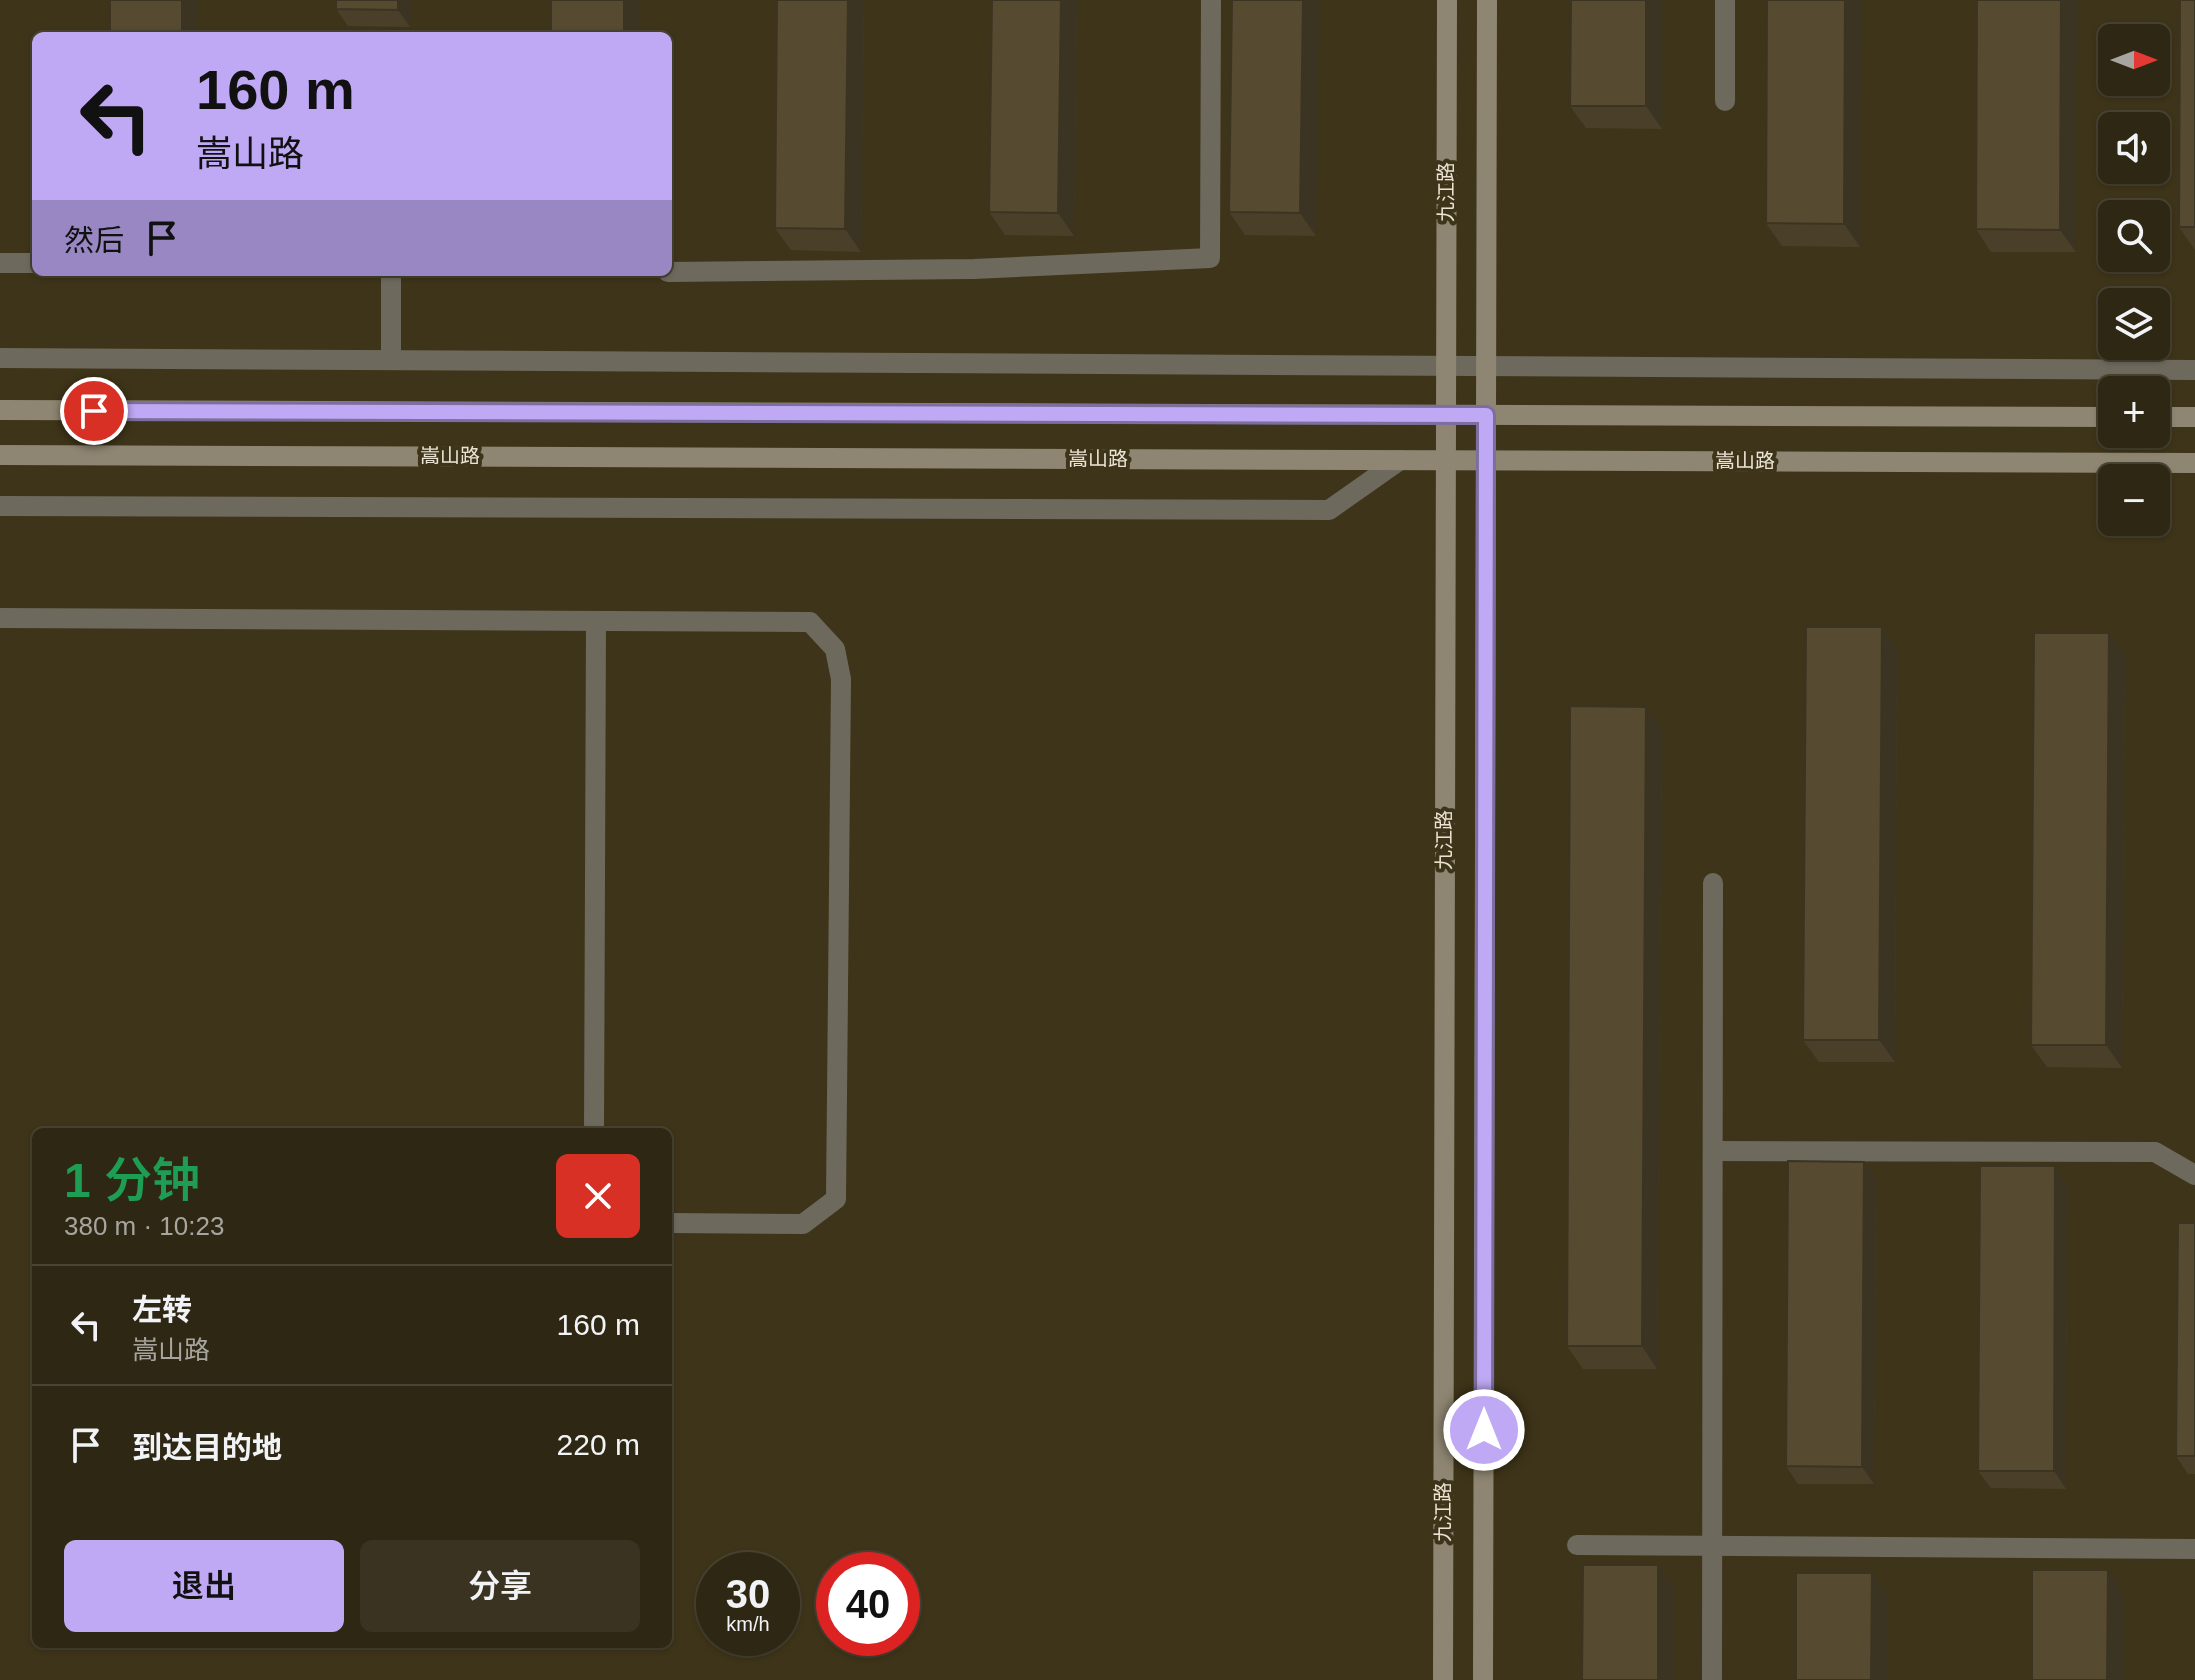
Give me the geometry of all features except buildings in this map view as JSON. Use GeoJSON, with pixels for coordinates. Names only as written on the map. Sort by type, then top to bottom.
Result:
{"type":"FeatureCollection","features":[{"type":"Feature","properties":{"kind":"street"},"geometry":{"type":"LineString","coordinates":[[672,272],[974,269],[1210,258],[1211,0]]}},
{"type":"Feature","properties":{"kind":"street","name":"九江路"},"geometry":{"type":"LineString","coordinates":[[1443,1680],[1447,0]]}},
{"type":"Feature","properties":{"kind":"street","name":"九江路"},"geometry":{"type":"LineString","coordinates":[[1483,1680],[1487,0]]}},
{"type":"Feature","properties":{"kind":"street"},"geometry":{"type":"LineString","coordinates":[[1725,0],[1725,101]]}},
{"type":"Feature","properties":{"kind":"street"},"geometry":{"type":"LineString","coordinates":[[0,263],[32,263]]}},
{"type":"Feature","properties":{"kind":"street"},"geometry":{"type":"LineString","coordinates":[[391,276],[391,360]]}},
{"type":"Feature","properties":{"kind":"street"},"geometry":{"type":"LineString","coordinates":[[0,358],[2195,370]]}},
{"type":"Feature","properties":{"kind":"street"},"geometry":{"type":"LineString","coordinates":[[0,410],[2098,417]]}},
{"type":"Feature","properties":{"kind":"street"},"geometry":{"type":"LineString","coordinates":[[2170,417],[2195,417]]}},
{"type":"Feature","properties":{"kind":"street","name":"嵩山路"},"geometry":{"type":"LineString","coordinates":[[0,455],[2195,463]]}},
{"type":"Feature","properties":{"kind":"street"},"geometry":{"type":"LineString","coordinates":[[0,506],[1329,510],[1400,460]]}},
{"type":"Feature","properties":{"kind":"street"},"geometry":{"type":"LineString","coordinates":[[0,618],[810,622],[835,649],[841,679],[836,1199],[803,1224],[672,1223]]}},
{"type":"Feature","properties":{"kind":"street"},"geometry":{"type":"LineString","coordinates":[[594,1128],[596,621]]}},
{"type":"Feature","properties":{"kind":"street"},"geometry":{"type":"LineString","coordinates":[[1712,1680],[1713,883]]}},
{"type":"Feature","properties":{"kind":"street"},"geometry":{"type":"LineString","coordinates":[[1713,1151],[2155,1152],[2195,1175]]}},
{"type":"Feature","properties":{"kind":"street"},"geometry":{"type":"LineString","coordinates":[[1577,1545],[2195,1549]]}},
{"type":"Feature","properties":{"kind":"route"},"geometry":{"type":"LineString","coordinates":[[94,411],[1486,415],[1484,1430]]}}]}
